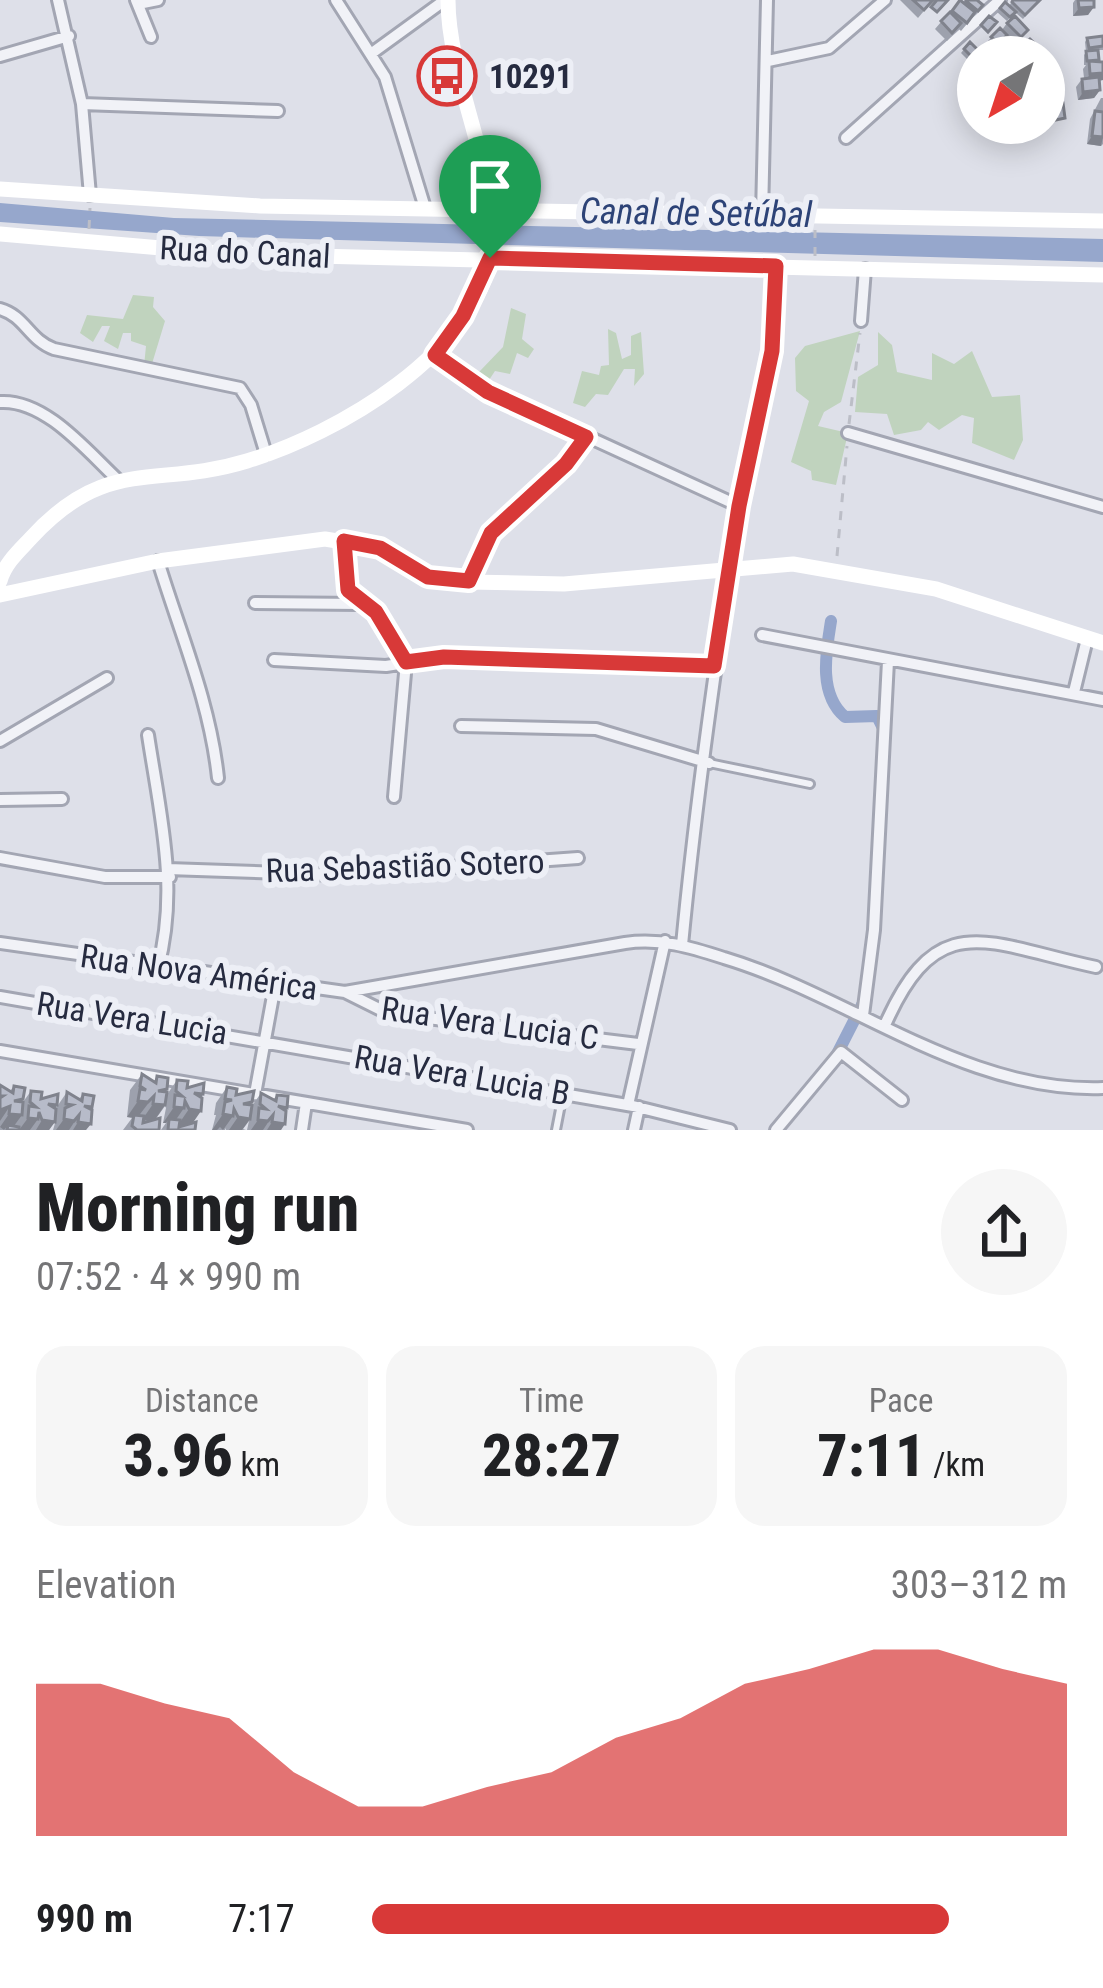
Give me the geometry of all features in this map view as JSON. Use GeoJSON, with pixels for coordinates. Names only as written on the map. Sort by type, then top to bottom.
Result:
{"type":"FeatureCollection","features":[{"type":"Feature","properties":{"kind":"street"},"geometry":{"type":"LineString","coordinates":[[58,0],[82,104],[90,202]]}},
{"type":"Feature","properties":{"kind":"street"},"geometry":{"type":"LineString","coordinates":[[152,37],[137,2],[158,0]]}},
{"type":"Feature","properties":{"kind":"street"},"geometry":{"type":"LineString","coordinates":[[335,0],[372,53],[399,113],[425,208]]}},
{"type":"Feature","properties":{"kind":"street"},"geometry":{"type":"LineString","coordinates":[[372,53],[447,0]]}},
{"type":"Feature","properties":{"kind":"street"},"geometry":{"type":"LineString","coordinates":[[0,581],[39,530],[92,487],[118,479],[221,467],[266,454],[338,420],[435,355],[463,316],[492,252],[491,216],[449,42],[447,0]]}},
{"type":"Feature","properties":{"kind":"street"},"geometry":{"type":"LineString","coordinates":[[762,215],[767,0]]}},
{"type":"Feature","properties":{"kind":"street"},"geometry":{"type":"LineString","coordinates":[[768,61],[830,48],[885,0]]}},
{"type":"Feature","properties":{"kind":"street"},"geometry":{"type":"LineString","coordinates":[[845,137],[1000,0]]}},
{"type":"Feature","properties":{"kind":"street"},"geometry":{"type":"LineString","coordinates":[[0,56],[68,36]]}},
{"type":"Feature","properties":{"kind":"street"},"geometry":{"type":"LineString","coordinates":[[82,104],[278,112]]}},
{"type":"Feature","properties":{"kind":"street","name":"Rua do Canal"},"geometry":{"type":"LineString","coordinates":[[0,189],[90,202],[425,208],[491,216],[1103,221]]}},
{"type":"Feature","properties":{"kind":"street","name":"Rua do Canal"},"geometry":{"type":"LineString","coordinates":[[0,234],[230,254],[492,252],[1103,275]]}},
{"type":"Feature","properties":{"kind":"street"},"geometry":{"type":"LineString","coordinates":[[682,945],[714,666],[739,506],[772,351],[776,266]]}},
{"type":"Feature","properties":{"kind":"street"},"geometry":{"type":"LineString","coordinates":[[861,321],[865,268]]}},
{"type":"Feature","properties":{"kind":"street"},"geometry":{"type":"LineString","coordinates":[[0,309],[17,316],[33,338],[54,349],[240,388],[251,405],[266,454]]}},
{"type":"Feature","properties":{"kind":"street"},"geometry":{"type":"LineString","coordinates":[[435,355],[488,392],[739,506]]}},
{"type":"Feature","properties":{"kind":"street"},"geometry":{"type":"LineString","coordinates":[[0,402],[18,404],[56,424],[118,479]]}},
{"type":"Feature","properties":{"kind":"street"},"geometry":{"type":"LineString","coordinates":[[848,433],[1103,507]]}},
{"type":"Feature","properties":{"kind":"street"},"geometry":{"type":"LineString","coordinates":[[0,595],[158,561],[307,539],[380,548],[428,577],[469,581],[564,584],[794,564],[936,589],[1095,641],[1073,692]]}},
{"type":"Feature","properties":{"kind":"street"},"geometry":{"type":"LineString","coordinates":[[344,541],[348,590],[376,612],[406,662],[394,797]]}},
{"type":"Feature","properties":{"kind":"street"},"geometry":{"type":"LineString","coordinates":[[158,561],[172,617],[209,714],[218,778]]}},
{"type":"Feature","properties":{"kind":"street"},"geometry":{"type":"LineString","coordinates":[[255,603],[360,604]]}},
{"type":"Feature","properties":{"kind":"street"},"geometry":{"type":"LineString","coordinates":[[762,635],[1103,700]]}},
{"type":"Feature","properties":{"kind":"street"},"geometry":{"type":"LineString","coordinates":[[274,660],[406,662],[444,657],[714,666]]}},
{"type":"Feature","properties":{"kind":"street"},"geometry":{"type":"LineString","coordinates":[[862,1010],[874,930],[888,662]]}},
{"type":"Feature","properties":{"kind":"street"},"geometry":{"type":"LineString","coordinates":[[0,741],[107,678]]}},
{"type":"Feature","properties":{"kind":"street"},"geometry":{"type":"LineString","coordinates":[[460,726],[596,729],[705,762]]}},
{"type":"Feature","properties":{"kind":"street"},"geometry":{"type":"LineString","coordinates":[[148,735],[169,873],[170,915],[158,967]]}},
{"type":"Feature","properties":{"kind":"street"},"geometry":{"type":"LineString","coordinates":[[0,800],[62,799]]}},
{"type":"Feature","properties":{"kind":"street","name":"Rua Sebastião Sotero"},"geometry":{"type":"LineString","coordinates":[[0,858],[105,877],[339,875],[578,858]]}},
{"type":"Feature","properties":{"kind":"street"},"geometry":{"type":"LineString","coordinates":[[634,1130],[638,1044],[665,941]]}},
{"type":"Feature","properties":{"kind":"street","name":"Rua Nova América"},"geometry":{"type":"LineString","coordinates":[[0,944],[345,992],[625,943],[665,941],[766,972],[844,1007],[862,1010],[997,1075],[1067,1088],[1103,1088]]}},
{"type":"Feature","properties":{"kind":"street"},"geometry":{"type":"LineString","coordinates":[[885,1024],[913,969],[952,943],[1096,967]]}},
{"type":"Feature","properties":{"kind":"street"},"geometry":{"type":"LineString","coordinates":[[255,1094],[275,985]]}},
{"type":"Feature","properties":{"kind":"street","name":"Rua Vera Lucia C"},"geometry":{"type":"LineString","coordinates":[[345,992],[381,1012],[638,1044]]}},
{"type":"Feature","properties":{"kind":"street","name":"Rua Vera Lucia"},"geometry":{"type":"LineString","coordinates":[[0,997],[263,1039]]}},
{"type":"Feature","properties":{"kind":"street","name":"Rua Vera Lucia B"},"geometry":{"type":"LineString","coordinates":[[263,1039],[633,1106],[730,1130]]}},
{"type":"Feature","properties":{"kind":"street"},"geometry":{"type":"LineString","coordinates":[[0,1051],[467,1130]]}},
{"type":"Feature","properties":{"kind":"street"},"geometry":{"type":"LineString","coordinates":[[776,1130],[842,1052],[902,1100]]}},
{"type":"Feature","properties":{"kind":"street"},"geometry":{"type":"LineString","coordinates":[[302,1130],[306,1103]]}},
{"type":"Feature","properties":{"kind":"lane"},"geometry":{"type":"LineString","coordinates":[[705,762],[809,784]]}},
{"type":"Feature","properties":{"kind":"lane"},"geometry":{"type":"LineString","coordinates":[[556,1130],[563,1094]]}},
{"type":"Feature","properties":{"kind":"path"},"geometry":{"type":"LineString","coordinates":[[89,231],[90,202]]}},
{"type":"Feature","properties":{"kind":"path"},"geometry":{"type":"LineString","coordinates":[[815,230],[815,253]]}},
{"type":"Feature","properties":{"kind":"path"},"geometry":{"type":"LineString","coordinates":[[469,581],[491,533],[566,464],[586,437]]}},
{"type":"Feature","properties":{"kind":"green space"},"geometry":{"type":"Polygon","coordinates":[[[133,295],[154,297],[153,307],[165,321],[151,367],[144,366],[146,346],[131,341],[131,333],[123,333],[118,349],[104,341],[110,326],[102,326],[93,342],[80,333],[87,315],[123,319],[133,295]]]}},
{"type":"Feature","properties":{"kind":"green space"},"geometry":{"type":"Polygon","coordinates":[[[511,308],[526,314],[522,339],[534,349],[528,358],[517,353],[510,374],[495,371],[489,380],[479,372],[503,347],[511,308]]]}},
{"type":"Feature","properties":{"kind":"green space"},"geometry":{"type":"Polygon","coordinates":[[[608,329],[616,333],[622,359],[631,355],[631,336],[641,332],[644,374],[634,386],[635,369],[624,369],[608,395],[596,394],[585,407],[573,403],[582,371],[599,375],[601,366],[609,365],[608,329]]]}},
{"type":"Feature","properties":{"kind":"green space"},"geometry":{"type":"Polygon","coordinates":[[[860,331],[841,402],[824,412],[818,426],[848,433],[836,485],[812,480],[811,471],[791,462],[809,401],[796,391],[795,358],[805,346],[860,331]]]}},
{"type":"Feature","properties":{"kind":"green space"},"geometry":{"type":"Polygon","coordinates":[[[878,332],[892,345],[897,372],[932,380],[932,353],[954,364],[972,351],[992,397],[1020,395],[1023,440],[1014,460],[972,443],[974,418],[962,415],[939,430],[928,422],[921,430],[894,435],[887,414],[855,412],[858,377],[878,365],[878,332]]]}},
{"type":"Feature","properties":{"kind":"water"},"geometry":{"type":"Polygon","coordinates":[[[0,203],[174,218],[1103,239],[1103,262],[199,236],[0,222],[0,203]]]}},
{"type":"Feature","properties":{"kind":"building"},"geometry":{"type":"Polygon","coordinates":[[[913,0],[933,0],[924,10],[913,0]]]}},
{"type":"Feature","properties":{"kind":"building"},"geometry":{"type":"Polygon","coordinates":[[[937,0],[948,0],[937,12],[931,7],[937,0]]]}},
{"type":"Feature","properties":{"kind":"building"},"geometry":{"type":"Polygon","coordinates":[[[960,0],[975,12],[967,23],[952,11],[960,0]]]}},
{"type":"Feature","properties":{"kind":"building"},"geometry":{"type":"Polygon","coordinates":[[[967,0],[977,0],[983,5],[978,11],[967,0]]]}},
{"type":"Feature","properties":{"kind":"building"},"geometry":{"type":"Polygon","coordinates":[[[1013,0],[1040,0],[1025,15],[1013,0]]]}},
{"type":"Feature","properties":{"kind":"building"},"geometry":{"type":"Polygon","coordinates":[[[1078,0],[1094,0],[1094,7],[1079,8],[1078,0]]]}},
{"type":"Feature","properties":{"kind":"building"},"geometry":{"type":"Polygon","coordinates":[[[1005,2],[1016,12],[1010,17],[1000,8],[1005,2]]]}},
{"type":"Feature","properties":{"kind":"building"},"geometry":{"type":"Polygon","coordinates":[[[950,12],[961,23],[952,33],[941,21],[950,12]]]}},
{"type":"Feature","properties":{"kind":"building"},"geometry":{"type":"Polygon","coordinates":[[[989,16],[997,22],[988,32],[981,25],[989,16]]]}},
{"type":"Feature","properties":{"kind":"building"},"geometry":{"type":"Polygon","coordinates":[[[1015,16],[1028,30],[1020,36],[1007,23],[1015,16]]]}},
{"type":"Feature","properties":{"kind":"building"},"geometry":{"type":"Polygon","coordinates":[[[1103,36],[1103,46],[1089,48],[1087,38],[1103,36]]]}},
{"type":"Feature","properties":{"kind":"building"},"geometry":{"type":"Polygon","coordinates":[[[1098,50],[1099,60],[1087,61],[1086,51],[1098,50]]]}},
{"type":"Feature","properties":{"kind":"building"},"geometry":{"type":"Polygon","coordinates":[[[1089,61],[1103,62],[1103,73],[1090,74],[1089,61]]]}},
{"type":"Feature","properties":{"kind":"building"},"geometry":{"type":"Polygon","coordinates":[[[1099,77],[1100,90],[1083,92],[1082,79],[1099,77]]]}},
{"type":"Feature","properties":{"kind":"building"},"geometry":{"type":"Polygon","coordinates":[[[1095,111],[1103,112],[1103,137],[1092,136],[1095,111]]]}},
{"type":"Feature","properties":{"kind":"building"},"geometry":{"type":"Polygon","coordinates":[[[142,1074],[156,1083],[157,1076],[168,1078],[167,1089],[158,1091],[167,1092],[165,1105],[153,1104],[154,1096],[148,1102],[138,1101],[140,1089],[146,1090],[140,1086],[142,1074]]]}},
{"type":"Feature","properties":{"kind":"building"},"geometry":{"type":"Polygon","coordinates":[[[177,1080],[188,1081],[187,1088],[204,1083],[203,1094],[194,1093],[202,1098],[201,1111],[189,1109],[185,1101],[184,1108],[174,1107],[175,1095],[182,1096],[176,1091],[177,1080]]]}},
{"type":"Feature","properties":{"kind":"building"},"geometry":{"type":"Polygon","coordinates":[[[0,1085],[13,1093],[14,1086],[25,1088],[23,1099],[14,1101],[23,1102],[22,1115],[9,1114],[10,1106],[0,1110],[0,1085]]]}},
{"type":"Feature","properties":{"kind":"building"},"geometry":{"type":"Polygon","coordinates":[[[227,1087],[237,1089],[236,1095],[254,1091],[252,1102],[243,1104],[252,1105],[250,1119],[238,1117],[234,1109],[233,1116],[223,1114],[225,1102],[232,1100],[225,1099],[227,1087]]]}},
{"type":"Feature","properties":{"kind":"building"},"geometry":{"type":"Polygon","coordinates":[[[31,1091],[42,1092],[41,1099],[58,1094],[57,1105],[48,1104],[56,1109],[55,1122],[42,1120],[39,1112],[38,1119],[28,1118],[29,1106],[36,1107],[30,1102],[31,1091]]]}},
{"type":"Feature","properties":{"kind":"building"},"geometry":{"type":"Polygon","coordinates":[[[67,1092],[82,1101],[83,1094],[94,1096],[92,1107],[84,1106],[92,1110],[91,1124],[78,1122],[79,1115],[74,1121],[64,1119],[65,1108],[72,1105],[66,1104],[67,1092]]]}},
{"type":"Feature","properties":{"kind":"building"},"geometry":{"type":"Polygon","coordinates":[[[261,1093],[276,1101],[277,1095],[288,1096],[287,1108],[278,1106],[286,1111],[285,1124],[272,1122],[273,1115],[268,1121],[258,1120],[259,1108],[266,1109],[260,1104],[261,1093]]]}},
{"type":"Feature","properties":{"kind":"building"},"geometry":{"type":"Polygon","coordinates":[[[134,1115],[144,1116],[143,1123],[160,1118],[159,1130],[137,1130],[132,1126],[134,1115]]]}},
{"type":"Feature","properties":{"kind":"building"},"geometry":{"type":"Polygon","coordinates":[[[169,1119],[180,1120],[179,1127],[196,1122],[195,1130],[168,1130],[169,1119]]]}},
{"type":"Feature","properties":{"kind":"waterway"},"geometry":{"type":"LineString","coordinates":[[831,621],[826,672],[836,708],[845,717],[877,716],[883,728]]}},
{"type":"Feature","properties":{"kind":"waterway"},"geometry":{"type":"LineString","coordinates":[[836,1056],[862,1005]]}},
{"type":"Feature","properties":{"kind":"place","name":"10291"},"geometry":{"type":"Point","coordinates":[447,76]}},
{"type":"Feature","properties":{"kind":"route"},"geometry":{"type":"LineString","coordinates":[[490,258],[776,266],[772,351],[739,506],[714,666],[444,657],[406,662],[376,612],[348,590],[344,541],[380,548],[428,577],[469,581],[491,533],[566,464],[586,437],[488,392],[435,355],[463,316],[490,258]]}},
{"type":"Feature","properties":{"kind":"water label","name":"Canal de Setúbal"},"geometry":{"type":"Point","coordinates":[696,213]}}]}
